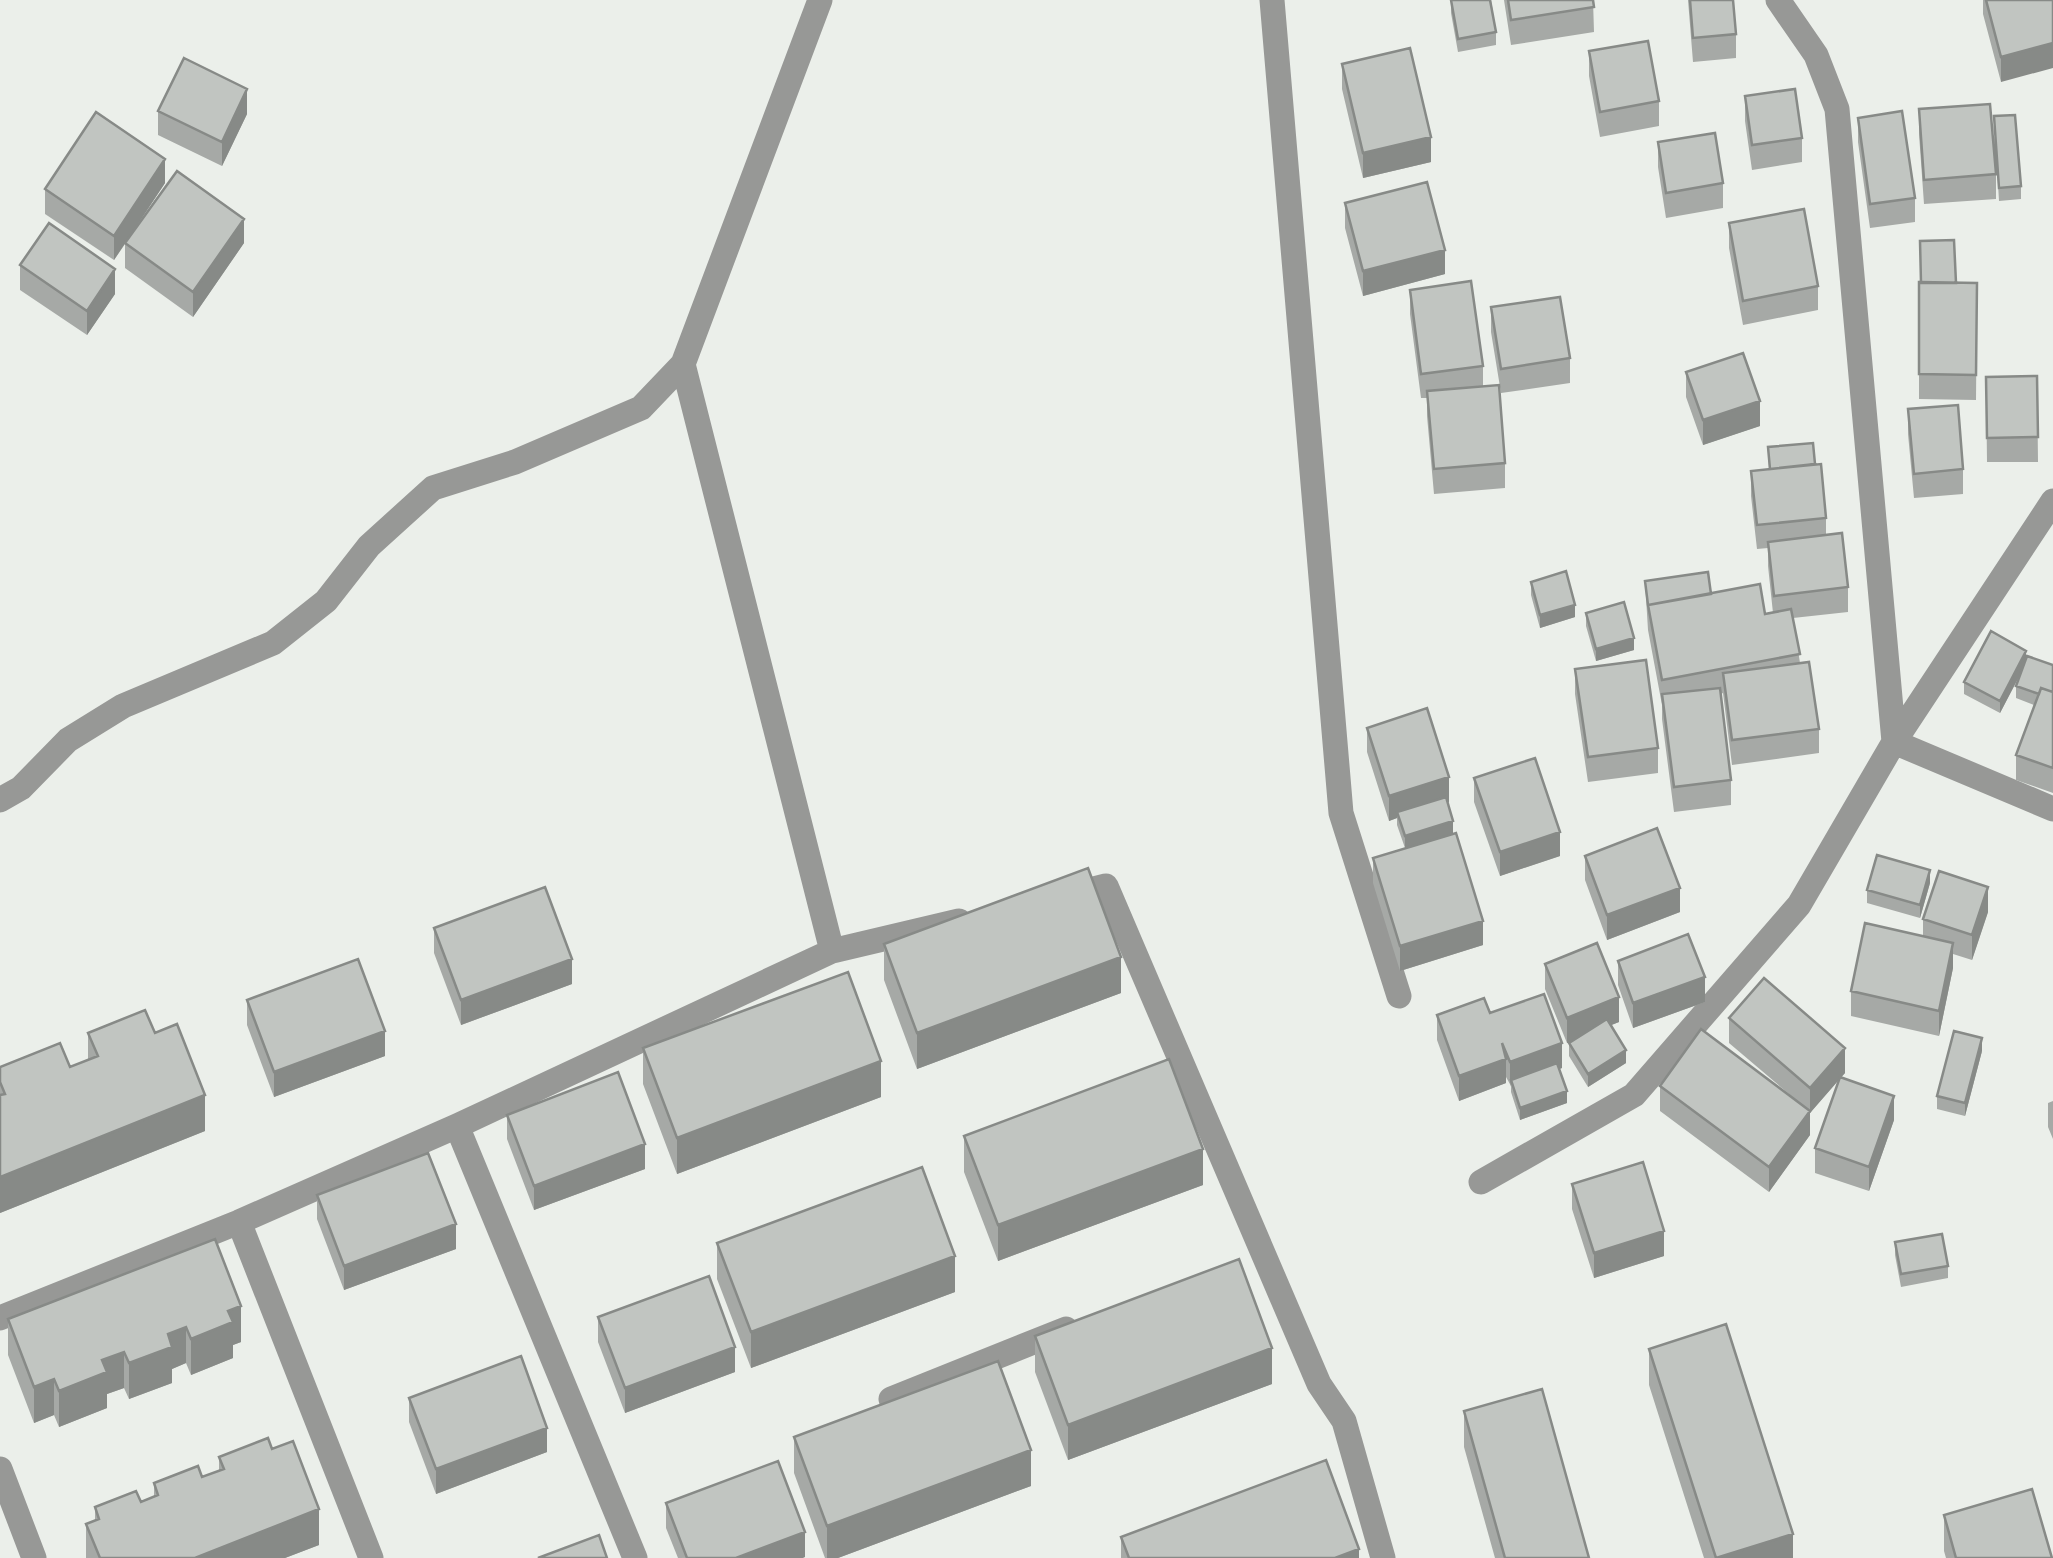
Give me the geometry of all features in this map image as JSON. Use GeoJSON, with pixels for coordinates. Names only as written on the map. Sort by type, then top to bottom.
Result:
{"type":"FeatureCollection","features":[{"type":"Feature","properties":{"kind":"street"},"geometry":{"type":"LineString","coordinates":[[0,800],[21,788],[68,740],[124,706],[272,644],[326,601],[368,546],[433,488],[515,462],[642,408],[683,364],[820,0]]}},
{"type":"Feature","properties":{"kind":"street"},"geometry":{"type":"LineString","coordinates":[[1272,0],[1341,813],[1399,996]]}},
{"type":"Feature","properties":{"kind":"street"},"geometry":{"type":"LineString","coordinates":[[1778,0],[1816,55],[1837,109],[1894,742]]}},
{"type":"Feature","properties":{"kind":"street"},"geometry":{"type":"LineString","coordinates":[[683,364],[832,951]]}},
{"type":"Feature","properties":{"kind":"street"},"geometry":{"type":"LineString","coordinates":[[1481,1182],[1634,1095],[1800,905],[1894,742],[2053,500]]}},
{"type":"Feature","properties":{"kind":"street"},"geometry":{"type":"LineString","coordinates":[[1894,742],[2053,809]]}},
{"type":"Feature","properties":{"kind":"street"},"geometry":{"type":"LineString","coordinates":[[1033,903],[1106,886],[1252,1255],[1319,1384],[1344,1421],[1383,1558]]}},
{"type":"Feature","properties":{"kind":"street"},"geometry":{"type":"LineString","coordinates":[[0,1318],[238,1222],[457,1126],[832,951],[978,916]]}},
{"type":"Feature","properties":{"kind":"street"},"geometry":{"type":"LineString","coordinates":[[457,1126],[635,1558]]}},
{"type":"Feature","properties":{"kind":"street"},"geometry":{"type":"LineString","coordinates":[[238,1222],[371,1558]]}},
{"type":"Feature","properties":{"kind":"street"},"geometry":{"type":"LineString","coordinates":[[891,1400],[1094,1318]]}},
{"type":"Feature","properties":{"kind":"street"},"geometry":{"type":"LineString","coordinates":[[0,1469],[34,1558]]}},
{"type":"Feature","properties":{"kind":"building"},"geometry":{"type":"Polygon","coordinates":[[[1451,0],[1490,0],[1496,32],[1458,39],[1451,0]]]}},
{"type":"Feature","properties":{"kind":"building"},"geometry":{"type":"Polygon","coordinates":[[[1508,0],[1593,0],[1594,7],[1511,20],[1508,0]]]}},
{"type":"Feature","properties":{"kind":"building"},"geometry":{"type":"Polygon","coordinates":[[[1690,0],[1733,0],[1736,34],[1693,38],[1690,0]]]}},
{"type":"Feature","properties":{"kind":"building"},"geometry":{"type":"Polygon","coordinates":[[[1986,0],[2053,0],[2053,43],[2001,57],[1986,0]]]}},
{"type":"Feature","properties":{"kind":"building"},"geometry":{"type":"Polygon","coordinates":[[[1648,41],[1659,101],[1600,112],[1589,51],[1648,41]]]}},
{"type":"Feature","properties":{"kind":"building"},"geometry":{"type":"Polygon","coordinates":[[[1410,48],[1431,137],[1363,153],[1342,64],[1410,48]]]}},
{"type":"Feature","properties":{"kind":"building"},"geometry":{"type":"Polygon","coordinates":[[[184,58],[247,89],[222,142],[158,111],[184,58]]]}},
{"type":"Feature","properties":{"kind":"building"},"geometry":{"type":"Polygon","coordinates":[[[1795,89],[1802,138],[1752,145],[1745,96],[1795,89]]]}},
{"type":"Feature","properties":{"kind":"building"},"geometry":{"type":"Polygon","coordinates":[[[1990,104],[1996,174],[1924,180],[1919,109],[1990,104]]]}},
{"type":"Feature","properties":{"kind":"building"},"geometry":{"type":"Polygon","coordinates":[[[1902,111],[1915,198],[1870,204],[1858,118],[1902,111]]]}},
{"type":"Feature","properties":{"kind":"building"},"geometry":{"type":"Polygon","coordinates":[[[96,112],[165,159],[114,236],[45,189],[96,112]]]}},
{"type":"Feature","properties":{"kind":"building"},"geometry":{"type":"Polygon","coordinates":[[[2015,115],[2021,186],[1999,188],[1994,116],[2015,115]]]}},
{"type":"Feature","properties":{"kind":"building"},"geometry":{"type":"Polygon","coordinates":[[[1715,133],[1723,183],[1666,193],[1658,142],[1715,133]]]}},
{"type":"Feature","properties":{"kind":"building"},"geometry":{"type":"Polygon","coordinates":[[[177,171],[244,219],[193,292],[125,243],[177,171]]]}},
{"type":"Feature","properties":{"kind":"building"},"geometry":{"type":"Polygon","coordinates":[[[1427,182],[1445,250],[1363,271],[1345,203],[1427,182]]]}},
{"type":"Feature","properties":{"kind":"building"},"geometry":{"type":"Polygon","coordinates":[[[1804,209],[1818,286],[1743,301],[1729,223],[1804,209]]]}},
{"type":"Feature","properties":{"kind":"building"},"geometry":{"type":"Polygon","coordinates":[[[49,223],[115,269],[87,311],[20,265],[49,223]]]}},
{"type":"Feature","properties":{"kind":"building"},"geometry":{"type":"Polygon","coordinates":[[[1954,240],[1956,283],[1921,283],[1920,241],[1954,240]]]}},
{"type":"Feature","properties":{"kind":"building"},"geometry":{"type":"Polygon","coordinates":[[[1471,281],[1483,366],[1421,374],[1410,290],[1471,281]]]}},
{"type":"Feature","properties":{"kind":"building"},"geometry":{"type":"Polygon","coordinates":[[[1919,282],[1977,283],[1976,375],[1919,374],[1919,282]]]}},
{"type":"Feature","properties":{"kind":"building"},"geometry":{"type":"Polygon","coordinates":[[[1560,297],[1570,358],[1501,369],[1491,307],[1560,297]]]}},
{"type":"Feature","properties":{"kind":"building"},"geometry":{"type":"Polygon","coordinates":[[[1743,353],[1760,401],[1703,420],[1686,372],[1743,353]]]}},
{"type":"Feature","properties":{"kind":"building"},"geometry":{"type":"Polygon","coordinates":[[[2037,376],[2038,437],[1987,438],[1986,377],[2037,376]]]}},
{"type":"Feature","properties":{"kind":"building"},"geometry":{"type":"Polygon","coordinates":[[[1499,385],[1505,463],[1434,469],[1427,391],[1499,385]]]}},
{"type":"Feature","properties":{"kind":"building"},"geometry":{"type":"Polygon","coordinates":[[[1958,405],[1963,469],[1914,474],[1908,409],[1958,405]]]}},
{"type":"Feature","properties":{"kind":"building"},"geometry":{"type":"Polygon","coordinates":[[[1813,443],[1815,464],[1770,469],[1768,447],[1813,443]]]}},
{"type":"Feature","properties":{"kind":"building"},"geometry":{"type":"Polygon","coordinates":[[[1821,464],[1826,518],[1757,525],[1751,471],[1821,464]]]}},
{"type":"Feature","properties":{"kind":"building"},"geometry":{"type":"Polygon","coordinates":[[[1842,533],[1848,587],[1774,596],[1768,542],[1842,533]]]}},
{"type":"Feature","properties":{"kind":"building"},"geometry":{"type":"Polygon","coordinates":[[[1566,571],[1575,605],[1540,615],[1531,582],[1566,571]]]}},
{"type":"Feature","properties":{"kind":"building"},"geometry":{"type":"Polygon","coordinates":[[[1708,572],[1711,594],[1648,605],[1645,581],[1708,572]]]}},
{"type":"Feature","properties":{"kind":"building"},"geometry":{"type":"Polygon","coordinates":[[[1760,584],[1765,614],[1791,609],[1800,654],[1662,680],[1648,605],[1760,584]]]}},
{"type":"Feature","properties":{"kind":"building"},"geometry":{"type":"Polygon","coordinates":[[[1624,602],[1634,638],[1596,649],[1586,613],[1624,602]]]}},
{"type":"Feature","properties":{"kind":"building"},"geometry":{"type":"Polygon","coordinates":[[[1991,631],[2026,651],[2000,701],[1964,682],[1991,631]]]}},
{"type":"Feature","properties":{"kind":"building"},"geometry":{"type":"Polygon","coordinates":[[[2027,656],[2053,665],[2053,692],[2041,688],[2039,694],[2016,686],[2027,656]]]}},
{"type":"Feature","properties":{"kind":"building"},"geometry":{"type":"Polygon","coordinates":[[[1646,660],[1658,748],[1588,757],[1575,669],[1646,660]]]}},
{"type":"Feature","properties":{"kind":"building"},"geometry":{"type":"Polygon","coordinates":[[[1809,662],[1819,729],[1732,740],[1723,673],[1809,662]]]}},
{"type":"Feature","properties":{"kind":"building"},"geometry":{"type":"Polygon","coordinates":[[[1720,688],[1731,780],[1674,787],[1662,694],[1720,688]]]}},
{"type":"Feature","properties":{"kind":"building"},"geometry":{"type":"Polygon","coordinates":[[[2041,688],[2053,692],[2053,768],[2016,755],[2041,688]]]}},
{"type":"Feature","properties":{"kind":"building"},"geometry":{"type":"Polygon","coordinates":[[[1427,708],[1449,777],[1389,796],[1367,728],[1427,708]]]}},
{"type":"Feature","properties":{"kind":"building"},"geometry":{"type":"Polygon","coordinates":[[[1535,758],[1560,832],[1500,852],[1474,778],[1535,758]]]}},
{"type":"Feature","properties":{"kind":"building"},"geometry":{"type":"Polygon","coordinates":[[[1446,797],[1453,821],[1405,836],[1397,812],[1446,797]]]}},
{"type":"Feature","properties":{"kind":"building"},"geometry":{"type":"Polygon","coordinates":[[[1657,828],[1680,888],[1607,915],[1585,856],[1657,828]]]}},
{"type":"Feature","properties":{"kind":"building"},"geometry":{"type":"Polygon","coordinates":[[[1456,833],[1483,921],[1400,946],[1373,858],[1456,833]]]}},
{"type":"Feature","properties":{"kind":"building"},"geometry":{"type":"Polygon","coordinates":[[[1877,855],[1930,870],[1920,905],[1867,890],[1877,855]]]}},
{"type":"Feature","properties":{"kind":"building"},"geometry":{"type":"Polygon","coordinates":[[[1088,868],[1121,957],[917,1033],[884,944],[1088,868]]]}},
{"type":"Feature","properties":{"kind":"building"},"geometry":{"type":"Polygon","coordinates":[[[1939,871],[1988,887],[1972,935],[1923,919],[1939,871]]]}},
{"type":"Feature","properties":{"kind":"building"},"geometry":{"type":"Polygon","coordinates":[[[545,887],[572,959],[461,1000],[434,928],[545,887]]]}},
{"type":"Feature","properties":{"kind":"building"},"geometry":{"type":"Polygon","coordinates":[[[1865,923],[1953,943],[1939,1011],[1851,991],[1865,923]]]}},
{"type":"Feature","properties":{"kind":"building"},"geometry":{"type":"Polygon","coordinates":[[[1688,934],[1705,977],[1633,1003],[1618,961],[1688,934]]]}},
{"type":"Feature","properties":{"kind":"building"},"geometry":{"type":"Polygon","coordinates":[[[1597,943],[1619,997],[1567,1018],[1545,964],[1597,943]]]}},
{"type":"Feature","properties":{"kind":"building"},"geometry":{"type":"Polygon","coordinates":[[[358,959],[385,1031],[274,1072],[247,1000],[358,959]]]}},
{"type":"Feature","properties":{"kind":"building"},"geometry":{"type":"Polygon","coordinates":[[[848,972],[881,1061],[677,1138],[643,1048],[848,972]]]}},
{"type":"Feature","properties":{"kind":"building"},"geometry":{"type":"Polygon","coordinates":[[[1764,978],[1845,1048],[1810,1088],[1729,1018],[1764,978]]]}},
{"type":"Feature","properties":{"kind":"building"},"geometry":{"type":"Polygon","coordinates":[[[1544,994],[1562,1043],[1510,1062],[1502,1043],[1506,1059],[1459,1076],[1437,1015],[1484,998],[1490,1013],[1544,994]]]}},
{"type":"Feature","properties":{"kind":"building"},"geometry":{"type":"Polygon","coordinates":[[[145,1010],[155,1033],[177,1024],[205,1095],[0,1177],[0,1095],[5,1094],[0,1067],[60,1043],[70,1067],[98,1056],[88,1033],[145,1010]]]}},
{"type":"Feature","properties":{"kind":"building"},"geometry":{"type":"Polygon","coordinates":[[[1607,1019],[1626,1050],[1588,1074],[1569,1043],[1607,1019]]]}},
{"type":"Feature","properties":{"kind":"building"},"geometry":{"type":"Polygon","coordinates":[[[1701,1029],[1810,1111],[1769,1167],[1660,1086],[1701,1029]]]}},
{"type":"Feature","properties":{"kind":"building"},"geometry":{"type":"Polygon","coordinates":[[[1954,1031],[1982,1038],[1965,1103],[1937,1096],[1954,1031]]]}},
{"type":"Feature","properties":{"kind":"building"},"geometry":{"type":"Polygon","coordinates":[[[1169,1059],[1203,1149],[998,1225],[964,1136],[1169,1059]]]}},
{"type":"Feature","properties":{"kind":"building"},"geometry":{"type":"Polygon","coordinates":[[[1557,1063],[1567,1091],[1520,1108],[1511,1080],[1557,1063]]]}},
{"type":"Feature","properties":{"kind":"building"},"geometry":{"type":"Polygon","coordinates":[[[618,1072],[645,1144],[534,1186],[507,1115],[618,1072]]]}},
{"type":"Feature","properties":{"kind":"building"},"geometry":{"type":"Polygon","coordinates":[[[1840,1077],[1894,1096],[1869,1167],[1815,1148],[1840,1077]]]}},
{"type":"Feature","properties":{"kind":"building"},"geometry":{"type":"Polygon","coordinates":[[[428,1153],[456,1224],[344,1266],[317,1195],[428,1153]]]}},
{"type":"Feature","properties":{"kind":"building"},"geometry":{"type":"Polygon","coordinates":[[[1643,1162],[1664,1231],[1594,1253],[1572,1184],[1643,1162]]]}},
{"type":"Feature","properties":{"kind":"building"},"geometry":{"type":"Polygon","coordinates":[[[922,1167],[955,1256],[751,1332],[717,1243],[922,1167]]]}},
{"type":"Feature","properties":{"kind":"building"},"geometry":{"type":"Polygon","coordinates":[[[1942,1234],[1948,1266],[1901,1274],[1895,1242],[1942,1234]]]}},
{"type":"Feature","properties":{"kind":"building"},"geometry":{"type":"Polygon","coordinates":[[[215,1239],[241,1306],[228,1311],[233,1322],[191,1339],[186,1327],[168,1334],[172,1347],[129,1363],[124,1352],[102,1360],[107,1372],[59,1391],[54,1379],[34,1387],[8,1319],[215,1239]]]}},
{"type":"Feature","properties":{"kind":"building"},"geometry":{"type":"Polygon","coordinates":[[[1239,1259],[1272,1348],[1068,1425],[1035,1336],[1239,1259]]]}},
{"type":"Feature","properties":{"kind":"building"},"geometry":{"type":"Polygon","coordinates":[[[709,1276],[735,1347],[625,1388],[598,1317],[709,1276]]]}},
{"type":"Feature","properties":{"kind":"building"},"geometry":{"type":"Polygon","coordinates":[[[1726,1324],[1793,1534],[1716,1558],[1649,1349],[1726,1324]]]}},
{"type":"Feature","properties":{"kind":"building"},"geometry":{"type":"Polygon","coordinates":[[[521,1356],[547,1428],[436,1469],[409,1398],[521,1356]]]}},
{"type":"Feature","properties":{"kind":"building"},"geometry":{"type":"Polygon","coordinates":[[[998,1361],[1031,1450],[827,1526],[794,1437],[998,1361]]]}},
{"type":"Feature","properties":{"kind":"building"},"geometry":{"type":"Polygon","coordinates":[[[1542,1389],[1589,1558],[1505,1558],[1464,1411],[1542,1389]]]}},
{"type":"Feature","properties":{"kind":"building"},"geometry":{"type":"Polygon","coordinates":[[[268,1438],[272,1449],[293,1441],[319,1509],[195,1558],[100,1558],[86,1524],[99,1519],[95,1507],[136,1491],[141,1502],[158,1495],[154,1483],[198,1466],[202,1477],[224,1469],[219,1457],[268,1438]]]}},
{"type":"Feature","properties":{"kind":"building"},"geometry":{"type":"Polygon","coordinates":[[[1326,1460],[1359,1549],[1335,1558],[1129,1558],[1121,1537],[1326,1460]]]}},
{"type":"Feature","properties":{"kind":"building"},"geometry":{"type":"Polygon","coordinates":[[[778,1461],[805,1532],[736,1558],[687,1558],[666,1503],[778,1461]]]}},
{"type":"Feature","properties":{"kind":"building"},"geometry":{"type":"Polygon","coordinates":[[[2032,1489],[2052,1558],[1956,1558],[1944,1515],[2032,1489]]]}},
{"type":"Feature","properties":{"kind":"building"},"geometry":{"type":"Polygon","coordinates":[[[599,1535],[607,1558],[538,1558],[599,1535]]]}}]}
